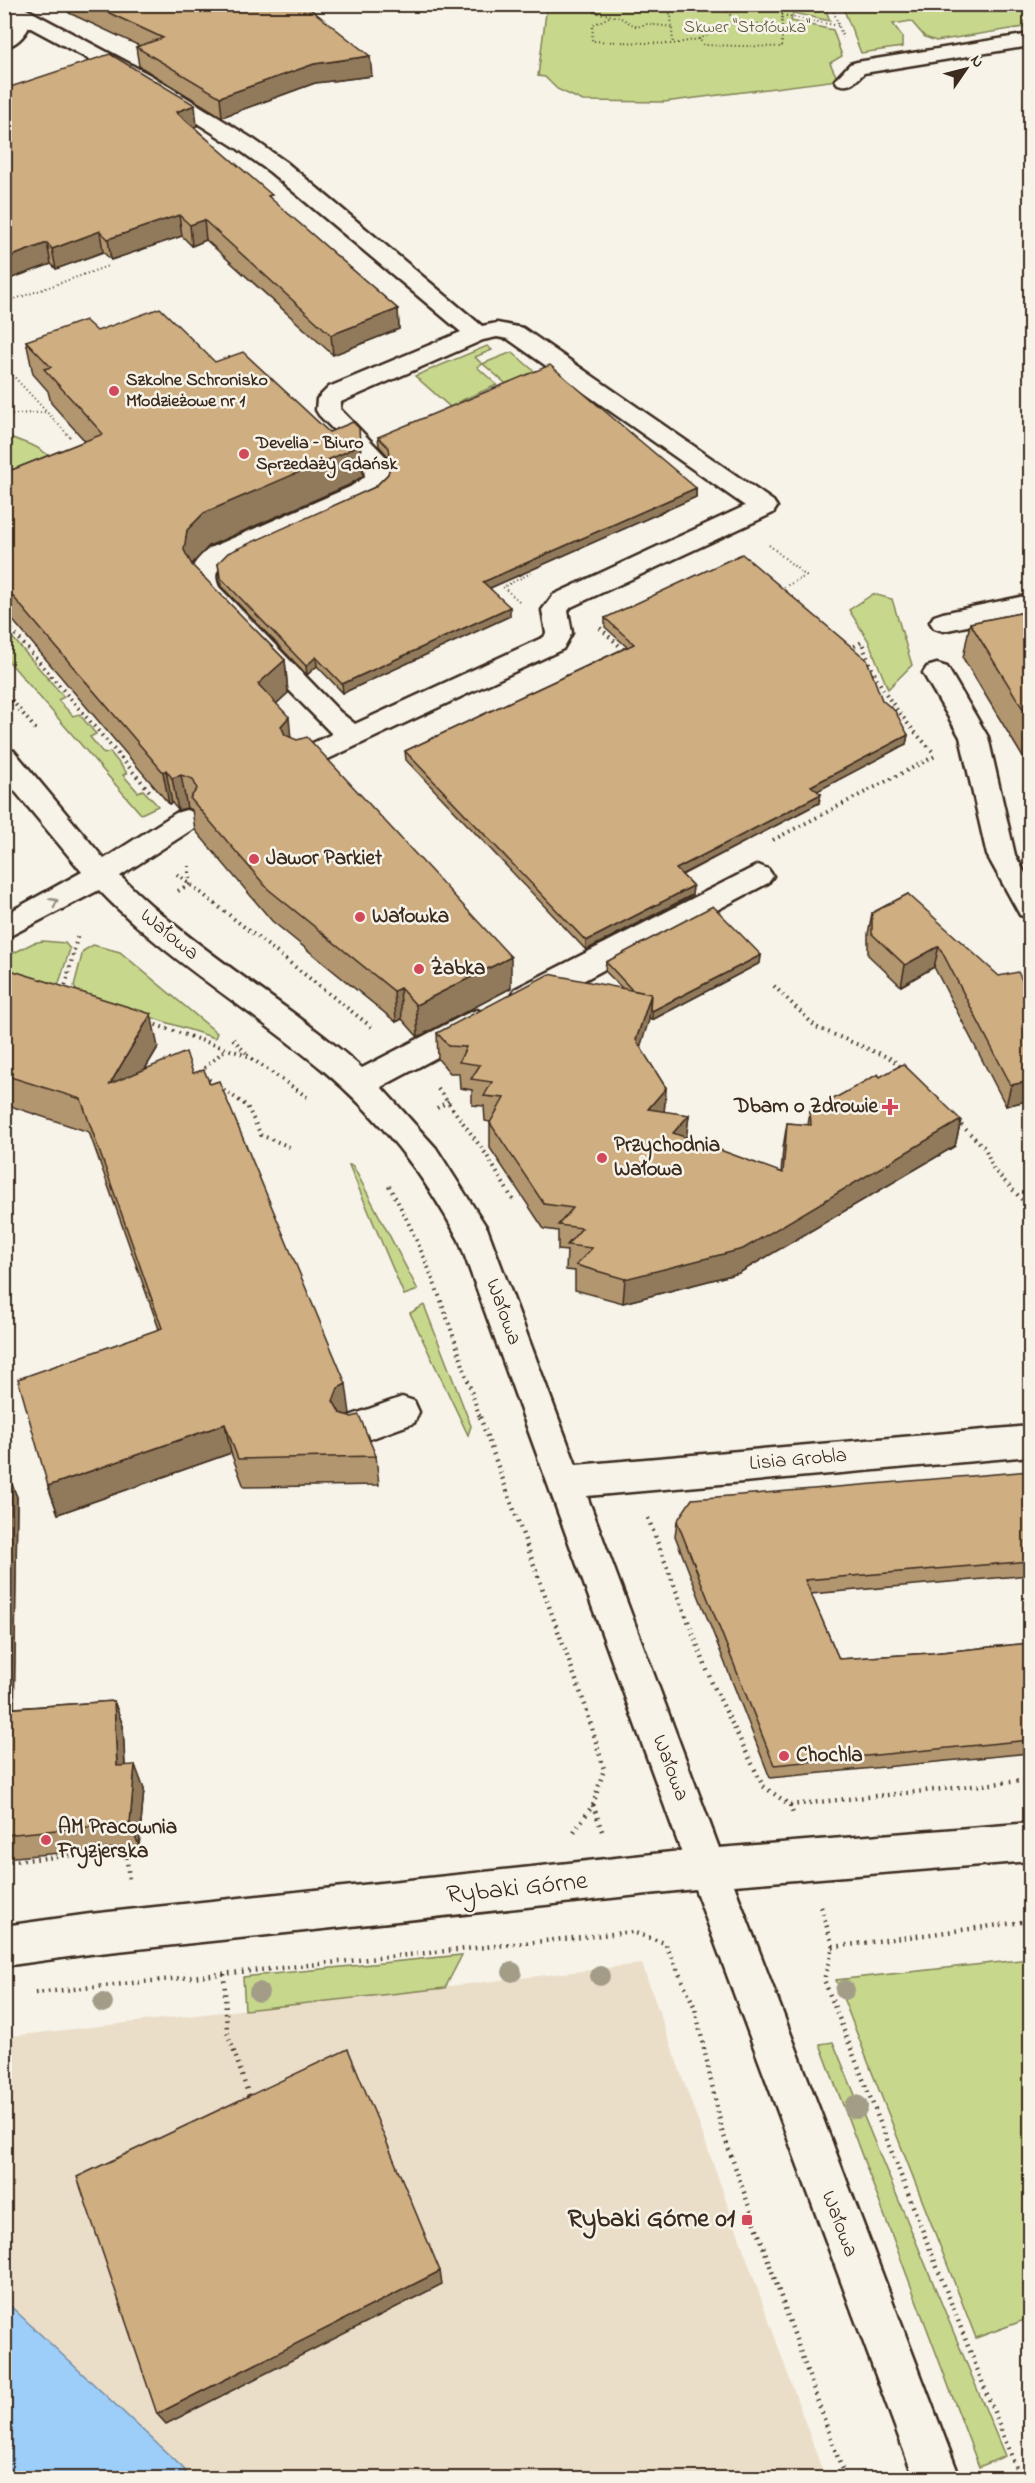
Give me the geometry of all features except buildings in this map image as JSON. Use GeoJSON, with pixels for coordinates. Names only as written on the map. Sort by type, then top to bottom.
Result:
{"type":"FeatureCollection","features":[{"type":"Feature","properties":{"kind":"street"},"geometry":{"type":"LineString","coordinates":[[4,6],[145,80],[247,144],[278,167],[477,334]]}},
{"type":"Feature","properties":{"kind":"street"},"geometry":{"type":"LineString","coordinates":[[4,42],[17,31],[24,16]]}},
{"type":"Feature","properties":{"kind":"street"},"geometry":{"type":"LineString","coordinates":[[845,80],[857,68],[1030,40]]}},
{"type":"Feature","properties":{"kind":"street"},"geometry":{"type":"LineString","coordinates":[[301,760],[554,643],[559,633],[555,610],[562,601],[764,507],[527,339],[515,333],[497,330],[477,334],[338,392],[329,399],[328,410],[375,458],[377,480],[368,487],[219,555],[205,565],[202,579],[207,591],[330,719],[351,735]]}},
{"type":"Feature","properties":{"kind":"street"},"geometry":{"type":"LineString","coordinates":[[943,621],[1030,604]]}},
{"type":"Feature","properties":{"kind":"street"},"geometry":{"type":"LineString","coordinates":[[937,673],[974,737],[1000,855],[1030,907]]}},
{"type":"Feature","properties":{"kind":"street","name":"Wałowa"},"geometry":{"type":"LineString","coordinates":[[4,758],[101,873],[142,915],[359,1084],[402,1127],[456,1200],[475,1238],[707,1868],[937,2478]]}},
{"type":"Feature","properties":{"kind":"street"},"geometry":{"type":"LineString","coordinates":[[4,928],[72,893],[182,822]]}},
{"type":"Feature","properties":{"kind":"street"},"geometry":{"type":"LineString","coordinates":[[359,1084],[758,876]]}},
{"type":"Feature","properties":{"kind":"street"},"geometry":{"type":"LineString","coordinates":[[356,1429],[402,1412]]}},
{"type":"Feature","properties":{"kind":"street","name":"Lisia Grobla"},"geometry":{"type":"LineString","coordinates":[[566,1482],[1030,1441]]}},
{"type":"Feature","properties":{"kind":"street","name":"Rybaki Górne"},"geometry":{"type":"LineString","coordinates":[[4,1946],[90,1934],[707,1868],[1030,1842]]}},
{"type":"Feature","properties":{"kind":"path"},"geometry":{"type":"LineString","coordinates":[[595,4],[594,12],[609,17],[619,17],[637,27],[646,24],[673,27]]}},
{"type":"Feature","properties":{"kind":"path"},"geometry":{"type":"LineString","coordinates":[[662,4],[671,15],[673,44]]}},
{"type":"Feature","properties":{"kind":"path"},"geometry":{"type":"LineString","coordinates":[[728,4],[726,10],[736,22]]}},
{"type":"Feature","properties":{"kind":"path"},"geometry":{"type":"LineString","coordinates":[[699,39],[704,45],[782,47],[782,4]]}},
{"type":"Feature","properties":{"kind":"path"},"geometry":{"type":"LineString","coordinates":[[831,4],[845,44]]}},
{"type":"Feature","properties":{"kind":"path"},"geometry":{"type":"LineString","coordinates":[[782,15],[839,26]]}},
{"type":"Feature","properties":{"kind":"path"},"geometry":{"type":"LineString","coordinates":[[609,17],[593,25],[592,41],[673,44],[699,39],[736,22],[762,24],[781,31]]}},
{"type":"Feature","properties":{"kind":"path"},"geometry":{"type":"LineString","coordinates":[[4,303],[108,266]]}},
{"type":"Feature","properties":{"kind":"path"},"geometry":{"type":"LineString","coordinates":[[4,366],[71,438]]}},
{"type":"Feature","properties":{"kind":"path"},"geometry":{"type":"LineString","coordinates":[[4,415],[46,412]]}},
{"type":"Feature","properties":{"kind":"path"},"geometry":{"type":"LineString","coordinates":[[738,519],[806,576],[780,589],[788,597]]}},
{"type":"Feature","properties":{"kind":"path"},"geometry":{"type":"LineString","coordinates":[[524,606],[503,586],[539,570]]}},
{"type":"Feature","properties":{"kind":"path"},"geometry":{"type":"LineString","coordinates":[[4,621],[182,822]]}},
{"type":"Feature","properties":{"kind":"path"},"geometry":{"type":"LineString","coordinates":[[598,626],[629,655]]}},
{"type":"Feature","properties":{"kind":"path"},"geometry":{"type":"LineString","coordinates":[[854,654],[848,649],[862,642],[879,683],[893,704],[936,756]]}},
{"type":"Feature","properties":{"kind":"path"},"geometry":{"type":"LineString","coordinates":[[4,691],[41,736]]}},
{"type":"Feature","properties":{"kind":"path"},"geometry":{"type":"LineString","coordinates":[[758,876],[738,858],[974,737]]}},
{"type":"Feature","properties":{"kind":"path"},"geometry":{"type":"LineString","coordinates":[[143,847],[410,1056]]}},
{"type":"Feature","properties":{"kind":"path"},"geometry":{"type":"LineString","coordinates":[[53,993],[63,995],[79,928]]}},
{"type":"Feature","properties":{"kind":"path"},"geometry":{"type":"LineString","coordinates":[[774,986],[816,1027],[892,1059],[909,1075]]}},
{"type":"Feature","properties":{"kind":"path"},"geometry":{"type":"LineString","coordinates":[[139,1020],[248,1056]]}},
{"type":"Feature","properties":{"kind":"path"},"geometry":{"type":"LineString","coordinates":[[230,1036],[248,1056],[310,1100]]}},
{"type":"Feature","properties":{"kind":"path"},"geometry":{"type":"LineString","coordinates":[[227,1048],[199,1073],[247,1106],[261,1134],[290,1147]]}},
{"type":"Feature","properties":{"kind":"path"},"geometry":{"type":"LineString","coordinates":[[449,1101],[513,1200]]}},
{"type":"Feature","properties":{"kind":"path"},"geometry":{"type":"LineString","coordinates":[[951,1116],[985,1148],[994,1170],[1030,1208]]}},
{"type":"Feature","properties":{"kind":"path"},"geometry":{"type":"LineString","coordinates":[[385,1179],[414,1230],[437,1287],[491,1450],[585,1705],[604,1769],[593,1805],[570,1837]]}},
{"type":"Feature","properties":{"kind":"path"},"geometry":{"type":"LineString","coordinates":[[507,1189],[514,1186]]}},
{"type":"Feature","properties":{"kind":"path"},"geometry":{"type":"LineString","coordinates":[[630,1475],[712,1683],[763,1786],[790,1805],[1030,1780]]}},
{"type":"Feature","properties":{"kind":"path"},"geometry":{"type":"LineString","coordinates":[[4,1862],[126,1850],[128,1885]]}},
{"type":"Feature","properties":{"kind":"path"},"geometry":{"type":"LineString","coordinates":[[1020,2478],[824,1980],[833,1947],[1030,1920]]}},
{"type":"Feature","properties":{"kind":"path"},"geometry":{"type":"LineString","coordinates":[[24,1994],[632,1932],[665,1943],[695,2008],[722,2130],[844,2478]]}},
{"type":"Feature","properties":{"kind":"path"},"geometry":{"type":"LineString","coordinates":[[224,1974],[227,2031],[252,2103]]}},
{"type":"Feature","properties":{"kind":"shaded area"},"geometry":{"type":"Polygon","coordinates":[[[642,1964],[825,2478],[188,2478],[184,2469],[5,2301],[4,2037],[642,1964]]]}},
{"type":"Feature","properties":{"kind":"green space","name":"Skwer \"Stołówka\""},"geometry":{"type":"Polygon","coordinates":[[[547,5],[824,5],[830,21],[793,13],[791,21],[833,30],[842,56],[830,63],[838,80],[664,102],[583,101],[557,89],[545,77],[538,76],[547,5]]]}},
{"type":"Feature","properties":{"kind":"green space"},"geometry":{"type":"Polygon","coordinates":[[[842,5],[1030,5],[1030,26],[936,41],[925,37],[911,21],[893,24],[902,36],[902,47],[861,53],[842,5]]]}},
{"type":"Feature","properties":{"kind":"green space"},"geometry":{"type":"Polygon","coordinates":[[[487,346],[492,350],[475,357],[482,364],[512,352],[541,377],[512,389],[483,364],[477,367],[497,385],[458,402],[466,409],[457,413],[415,376],[487,346]]]}},
{"type":"Feature","properties":{"kind":"green space"},"geometry":{"type":"Polygon","coordinates":[[[5,435],[36,447],[50,456],[5,496],[5,435]]]}},
{"type":"Feature","properties":{"kind":"green space"},"geometry":{"type":"Polygon","coordinates":[[[873,594],[892,599],[912,665],[888,689],[868,640],[849,610],[873,594]]]}},
{"type":"Feature","properties":{"kind":"green space"},"geometry":{"type":"Polygon","coordinates":[[[5,629],[64,697],[58,700],[73,716],[79,714],[96,734],[90,737],[104,754],[110,752],[127,773],[123,775],[138,792],[143,790],[158,806],[141,814],[5,657],[5,629]]]}},
{"type":"Feature","properties":{"kind":"green space"},"geometry":{"type":"Polygon","coordinates":[[[43,941],[65,943],[70,949],[59,983],[51,985],[5,972],[4,958],[33,943],[43,941]]]}},
{"type":"Feature","properties":{"kind":"green space"},"geometry":{"type":"Polygon","coordinates":[[[93,945],[120,952],[217,1033],[215,1038],[78,994],[74,986],[83,951],[93,945]]]}},
{"type":"Feature","properties":{"kind":"green space"},"geometry":{"type":"Polygon","coordinates":[[[349,1165],[353,1166],[418,1290],[404,1295],[349,1165]]]}},
{"type":"Feature","properties":{"kind":"green space"},"geometry":{"type":"Polygon","coordinates":[[[424,1305],[471,1426],[468,1435],[410,1313],[424,1305]]]}},
{"type":"Feature","properties":{"kind":"green space"},"geometry":{"type":"Polygon","coordinates":[[[462,1955],[445,1988],[245,2010],[243,1977],[462,1955]]]}},
{"type":"Feature","properties":{"kind":"green space"},"geometry":{"type":"Polygon","coordinates":[[[1030,1959],[1030,2318],[976,2338],[836,1980],[1030,1959]]]}},
{"type":"Feature","properties":{"kind":"green space"},"geometry":{"type":"Polygon","coordinates":[[[833,2042],[1005,2456],[979,2467],[820,2044],[833,2042]]]}},
{"type":"Feature","properties":{"kind":"water"},"geometry":{"type":"Polygon","coordinates":[[[5,2301],[184,2469],[188,2478],[6,2478],[5,2301]]]}},
{"type":"Feature","properties":{"kind":"place","name":"Szkolne Schronisko Młodzieżowe nr 1"},"geometry":{"type":"Point","coordinates":[114,391]}},
{"type":"Feature","properties":{"kind":"place","name":"Develia – Biuro Sprzedaży Gdańsk"},"geometry":{"type":"Point","coordinates":[244,454]}},
{"type":"Feature","properties":{"kind":"place","name":"Jawor Parkiet"},"geometry":{"type":"Point","coordinates":[254,859]}},
{"type":"Feature","properties":{"kind":"place","name":"Wałowka"},"geometry":{"type":"Point","coordinates":[360,917]}},
{"type":"Feature","properties":{"kind":"place","name":"Żabka"},"geometry":{"type":"Point","coordinates":[419,969]}},
{"type":"Feature","properties":{"kind":"place","name":"Dbam o Zdrowie"},"geometry":{"type":"Point","coordinates":[890,1107]}},
{"type":"Feature","properties":{"kind":"place","name":"Przychodnia Wałowa"},"geometry":{"type":"Point","coordinates":[602,1158]}},
{"type":"Feature","properties":{"kind":"place","name":"Chochla"},"geometry":{"type":"Point","coordinates":[784,1756]}},
{"type":"Feature","properties":{"kind":"place","name":"AM Pracownia Fryzjerska"},"geometry":{"type":"Point","coordinates":[46,1840]}},
{"type":"Feature","properties":{"kind":"place","name":"Rybaki Górne 01"},"geometry":{"type":"Point","coordinates":[747,2220]}}]}
